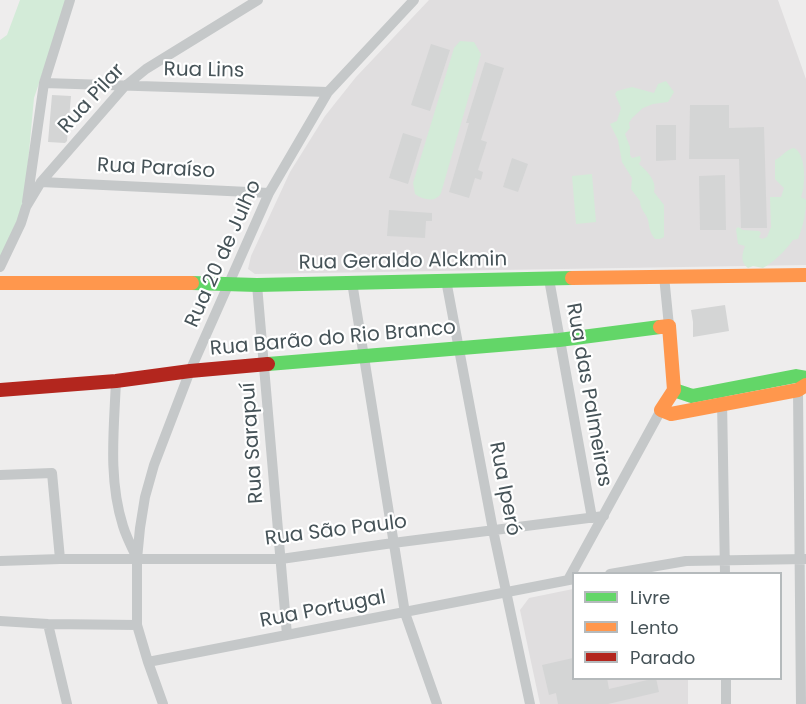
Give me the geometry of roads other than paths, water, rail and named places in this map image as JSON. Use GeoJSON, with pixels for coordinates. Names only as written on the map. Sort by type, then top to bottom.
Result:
{"type":"FeatureCollection","features":[{"type":"Feature","properties":{"kind":"street"},"geometry":{"type":"LineString","coordinates":[[26,207],[44,83],[70,0]]}},
{"type":"Feature","properties":{"kind":"street","name":"Rua Pilar"},"geometry":{"type":"LineString","coordinates":[[0,267],[26,207],[41,182],[124,87],[146,69],[258,0]]}},
{"type":"Feature","properties":{"kind":"street","name":"Rua 20 de Julho"},"geometry":{"type":"LineString","coordinates":[[163,704],[137,625],[137,559],[140,528],[145,497],[161,447],[190,371],[269,193],[328,92],[414,0]]}},
{"type":"Feature","properties":{"kind":"street","name":"Rua Lins"},"geometry":{"type":"LineString","coordinates":[[44,83],[328,92]]}},
{"type":"Feature","properties":{"kind":"street","name":"Rua Paraíso"},"geometry":{"type":"LineString","coordinates":[[41,182],[269,193]]}},
{"type":"Feature","properties":{"kind":"street","name":"Rua Geraldo Alckmin"},"geometry":{"type":"LineString","coordinates":[[0,283],[257,285],[806,275]]}},
{"type":"Feature","properties":{"kind":"street"},"geometry":{"type":"LineString","coordinates":[[575,572],[661,410],[674,390],[664,276]]}},
{"type":"Feature","properties":{"kind":"street","name":"Rua das Palmeiras"},"geometry":{"type":"LineString","coordinates":[[549,279],[592,518]]}},
{"type":"Feature","properties":{"kind":"street","name":"Rua Iperó"},"geometry":{"type":"LineString","coordinates":[[446,280],[493,530],[530,704]]}},
{"type":"Feature","properties":{"kind":"street"},"geometry":{"type":"LineString","coordinates":[[352,282],[362,356],[405,613],[437,704]]}},
{"type":"Feature","properties":{"kind":"street","name":"Rua Sarapuí"},"geometry":{"type":"LineString","coordinates":[[257,285],[287,635]]}},
{"type":"Feature","properties":{"kind":"street","name":"Rua Barão do Rio Branco"},"geometry":{"type":"LineString","coordinates":[[0,390],[116,381],[190,371],[559,340],[669,326]]}},
{"type":"Feature","properties":{"kind":"street"},"geometry":{"type":"LineString","coordinates":[[661,410],[671,414],[796,376],[806,378]]}},
{"type":"Feature","properties":{"kind":"street"},"geometry":{"type":"LineString","coordinates":[[116,381],[112,458],[115,490],[123,526],[137,559]]}},
{"type":"Feature","properties":{"kind":"street"},"geometry":{"type":"LineString","coordinates":[[674,390],[692,396],[722,398],[803,390],[801,704]]}},
{"type":"Feature","properties":{"kind":"street"},"geometry":{"type":"LineString","coordinates":[[722,398],[725,572]]}},
{"type":"Feature","properties":{"kind":"street"},"geometry":{"type":"LineString","coordinates":[[0,475],[52,472],[60,559]]}},
{"type":"Feature","properties":{"kind":"street","name":"Rua São Paulo"},"geometry":{"type":"LineString","coordinates":[[0,561],[281,559],[604,516]]}},
{"type":"Feature","properties":{"kind":"street"},"geometry":{"type":"LineString","coordinates":[[616,572],[686,561],[803,559]]}},
{"type":"Feature","properties":{"kind":"street","name":"Rua Portugal"},"geometry":{"type":"LineString","coordinates":[[148,662],[571,580]]}},
{"type":"Feature","properties":{"kind":"street"},"geometry":{"type":"LineString","coordinates":[[0,621],[137,625]]}},
{"type":"Feature","properties":{"kind":"street"},"geometry":{"type":"LineString","coordinates":[[48,624],[67,704]]}},
{"type":"Feature","properties":{"kind":"street"},"geometry":{"type":"LineString","coordinates":[[726,680],[726,704]]}}]}
